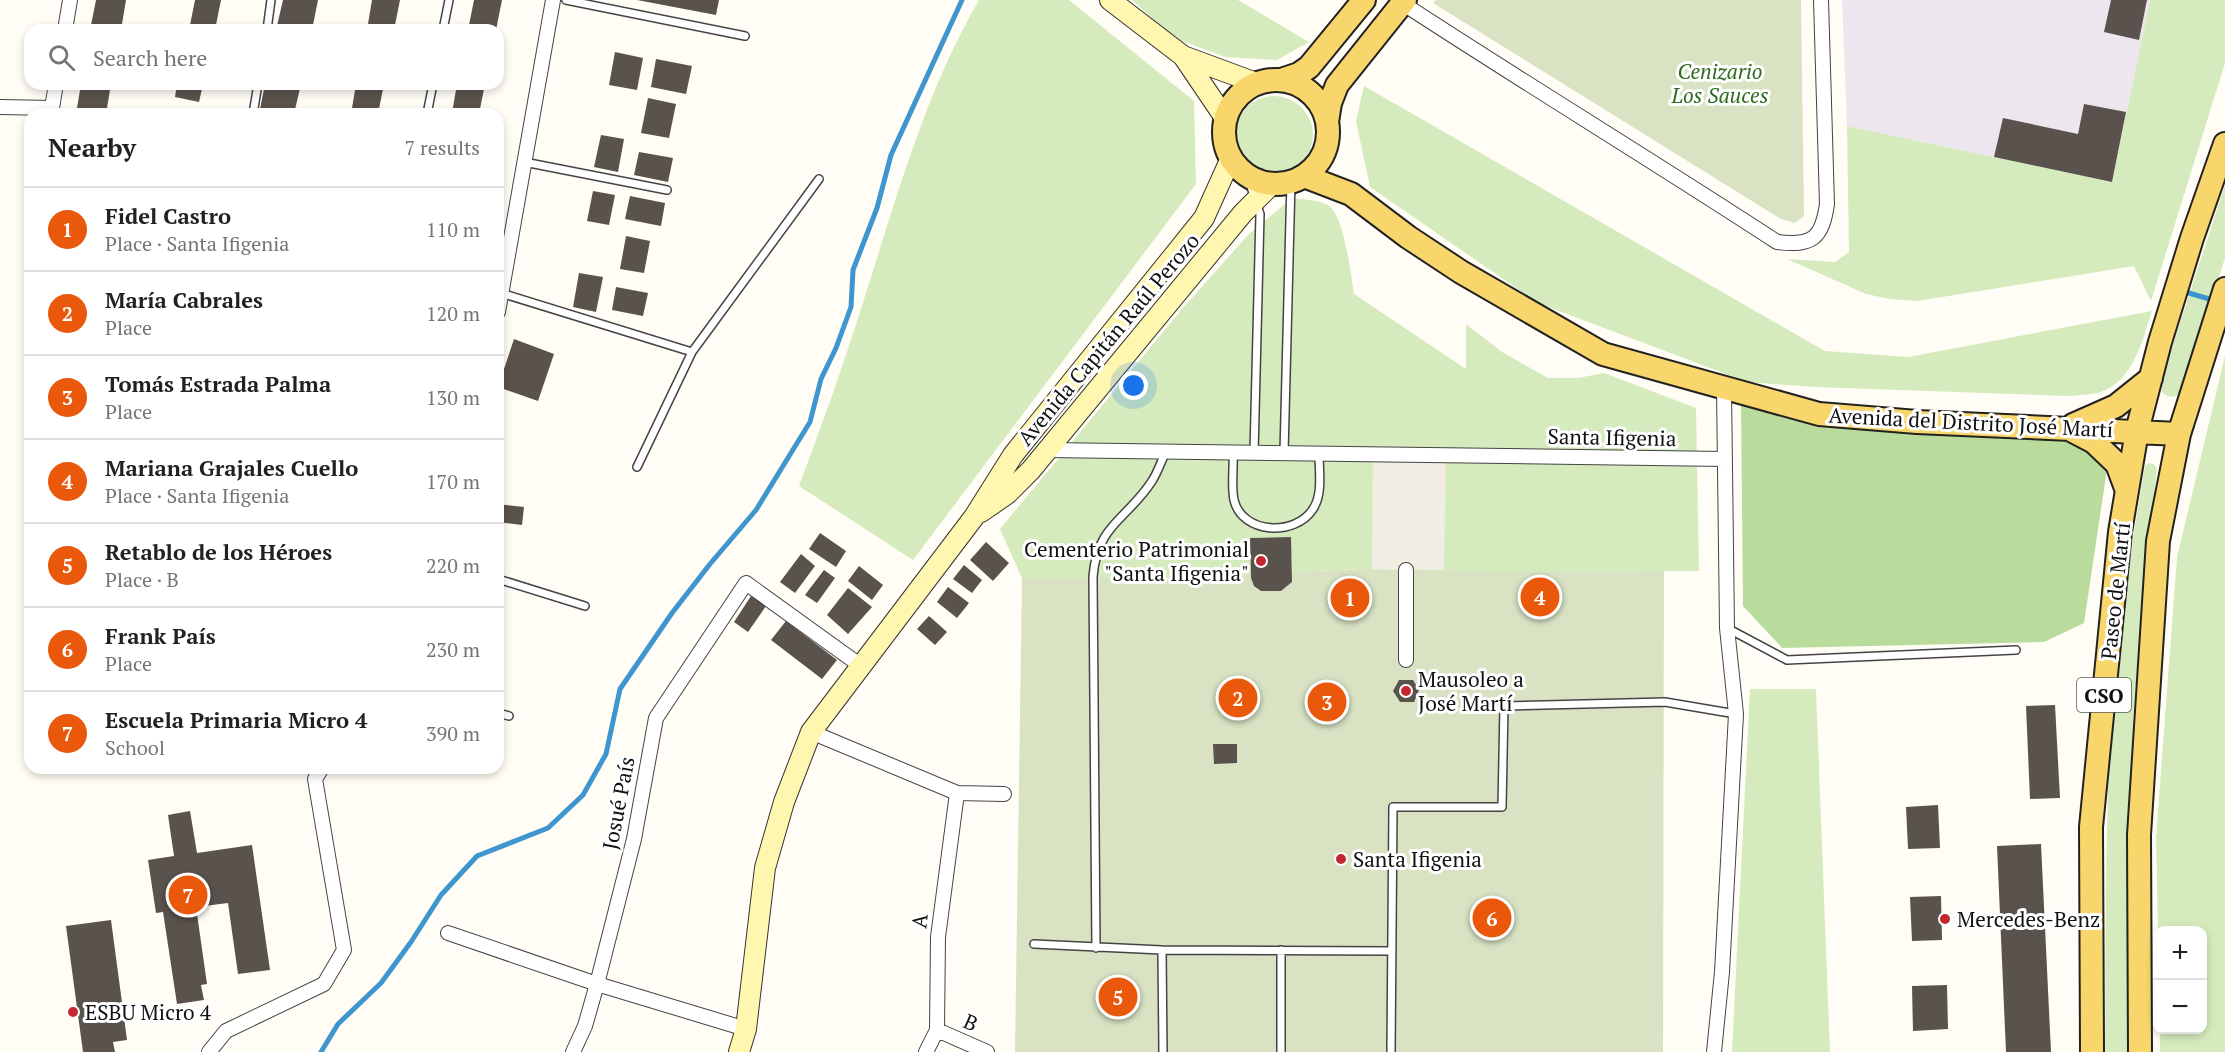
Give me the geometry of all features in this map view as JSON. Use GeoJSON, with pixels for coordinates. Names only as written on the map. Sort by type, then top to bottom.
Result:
{"type":"FeatureCollection","features":[{"type":"Feature","properties":{"kind":"main road"},"geometry":{"type":"LineString","coordinates":[[1110,0],[1183,56],[1256,82]]}},
{"type":"Feature","properties":{"kind":"main road"},"geometry":{"type":"LineString","coordinates":[[1327,133],[1319,102],[1304,87],[1284,80],[1271,79],[1256,82],[1236,97],[1225,118],[1226,148],[1231,158],[1247,175],[1260,182],[1281,185],[1318,162],[1327,133],[1330,103],[1337,86],[1403,1]]}},
{"type":"Feature","properties":{"kind":"main road"},"geometry":{"type":"LineString","coordinates":[[1284,80],[1309,67],[1359,6]]}},
{"type":"Feature","properties":{"kind":"main road"},"geometry":{"type":"LineString","coordinates":[[1183,56],[1225,118]]}},
{"type":"Feature","properties":{"kind":"main road","name":"Avenida del Distrito José Martí"},"geometry":{"type":"LineString","coordinates":[[1327,133],[1333,167],[1351,194],[1408,237],[1461,272],[1603,354],[1819,414],[1917,422],[2179,434]]}},
{"type":"Feature","properties":{"kind":"main road","name":"Paseo de Martí"},"geometry":{"type":"LineString","coordinates":[[2092,1052],[2091,828],[2120,532],[2137,431],[2160,342],[2192,238],[2225,144]]}},
{"type":"Feature","properties":{"kind":"main road","name":"Avenida Capitán Raúl Perozo"},"geometry":{"type":"LineString","coordinates":[[739,1052],[746,1029],[765,868],[784,802],[812,732],[974,517],[1013,455],[1204,218],[1231,158]]}},
{"type":"Feature","properties":{"kind":"main road","name":"Avenida del Distrito José Martí"},"geometry":{"type":"LineString","coordinates":[[1281,185],[1351,194]]}},
{"type":"Feature","properties":{"kind":"main road","name":"Avenida Capitán Raúl Perozo"},"geometry":{"type":"LineString","coordinates":[[974,517],[1007,494],[1031,470],[1281,185]]}},
{"type":"Feature","properties":{"kind":"main road","name":"Paseo de Martí"},"geometry":{"type":"LineString","coordinates":[[2140,1052],[2139,835],[2158,541],[2179,434],[2225,289]]}},
{"type":"Feature","properties":{"kind":"main road"},"geometry":{"type":"LineString","coordinates":[[2067,428],[2116,406],[2151,378]]}},
{"type":"Feature","properties":{"kind":"main road"},"geometry":{"type":"LineString","coordinates":[[2067,428],[2094,442],[2117,464],[2127,491]]}},
{"type":"Feature","properties":{"kind":"main road"},"geometry":{"type":"LineString","coordinates":[[1013,455],[1011,466],[1015,472],[1031,470]]}},
{"type":"Feature","properties":{"kind":"street"},"geometry":{"type":"LineString","coordinates":[[66,24],[70,0]]}},
{"type":"Feature","properties":{"kind":"street"},"geometry":{"type":"LineString","coordinates":[[504,276],[553,0]]}},
{"type":"Feature","properties":{"kind":"street"},"geometry":{"type":"LineString","coordinates":[[1403,1],[1535,90],[1679,178],[1777,242],[1796,244],[1812,240],[1821,229],[1827,204],[1821,0]]}},
{"type":"Feature","properties":{"kind":"street"},"geometry":{"type":"LineString","coordinates":[[0,107],[52,108],[55,90]]}},
{"type":"Feature","properties":{"kind":"street"},"geometry":{"type":"LineString","coordinates":[[1714,1052],[1722,972],[1736,714],[1727,628],[1724,388]]}},
{"type":"Feature","properties":{"kind":"street","name":"Santa Ifigenia"},"geometry":{"type":"LineString","coordinates":[[1047,450],[1725,459]]}},
{"type":"Feature","properties":{"kind":"street"},"geometry":{"type":"LineString","coordinates":[[1406,570],[1406,660]]}},
{"type":"Feature","properties":{"kind":"street","name":"Josué País"},"geometry":{"type":"LineString","coordinates":[[573,1052],[585,1026],[634,839],[656,718],[746,583],[861,666]]}},
{"type":"Feature","properties":{"kind":"street"},"geometry":{"type":"LineString","coordinates":[[812,732],[957,793],[1004,794]]}},
{"type":"Feature","properties":{"kind":"street"},"geometry":{"type":"LineString","coordinates":[[209,1052],[226,1031],[324,984],[344,950],[315,779],[318,774]]}},
{"type":"Feature","properties":{"kind":"street","name":"A"},"geometry":{"type":"LineString","coordinates":[[927,1052],[937,1030],[938,937],[957,793]]}},
{"type":"Feature","properties":{"kind":"street"},"geometry":{"type":"LineString","coordinates":[[448,933],[597,984],[746,1029]]}},
{"type":"Feature","properties":{"kind":"street","name":"B"},"geometry":{"type":"LineString","coordinates":[[937,1030],[987,1052]]}},
{"type":"Feature","properties":{"kind":"lane"},"geometry":{"type":"LineString","coordinates":[[268,24],[271,0]]}},
{"type":"Feature","properties":{"kind":"lane"},"geometry":{"type":"LineString","coordinates":[[444,24],[448,0]]}},
{"type":"Feature","properties":{"kind":"lane"},"geometry":{"type":"LineString","coordinates":[[566,0],[745,36]]}},
{"type":"Feature","properties":{"kind":"lane"},"geometry":{"type":"LineString","coordinates":[[254,108],[257,90]]}},
{"type":"Feature","properties":{"kind":"lane"},"geometry":{"type":"LineString","coordinates":[[429,108],[432,90]]}},
{"type":"Feature","properties":{"kind":"lane"},"geometry":{"type":"LineString","coordinates":[[524,162],[667,190]]}},
{"type":"Feature","properties":{"kind":"lane"},"geometry":{"type":"LineString","coordinates":[[637,467],[692,352],[819,179]]}},
{"type":"Feature","properties":{"kind":"lane"},"geometry":{"type":"LineString","coordinates":[[1254,453],[1260,214],[1281,185]]}},
{"type":"Feature","properties":{"kind":"lane"},"geometry":{"type":"LineString","coordinates":[[1281,185],[1284,453]]}},
{"type":"Feature","properties":{"kind":"lane"},"geometry":{"type":"LineString","coordinates":[[504,294],[692,352]]}},
{"type":"Feature","properties":{"kind":"lane"},"geometry":{"type":"LineString","coordinates":[[1096,948],[1094,556],[1103,537],[1152,480],[1166,452]]}},
{"type":"Feature","properties":{"kind":"lane"},"geometry":{"type":"LineString","coordinates":[[1233,453],[1234,500],[1244,518],[1260,527],[1281,528],[1302,521],[1314,508],[1320,488],[1319,454]]}},
{"type":"Feature","properties":{"kind":"lane"},"geometry":{"type":"LineString","coordinates":[[504,581],[585,606]]}},
{"type":"Feature","properties":{"kind":"lane"},"geometry":{"type":"LineString","coordinates":[[1727,628],[1787,660],[2016,650]]}},
{"type":"Feature","properties":{"kind":"lane"},"geometry":{"type":"LineString","coordinates":[[1391,1052],[1393,807],[1502,807],[1504,706],[1665,702],[1736,714]]}},
{"type":"Feature","properties":{"kind":"lane"},"geometry":{"type":"LineString","coordinates":[[504,715],[509,716]]}},
{"type":"Feature","properties":{"kind":"lane"},"geometry":{"type":"LineString","coordinates":[[1034,944],[1162,950],[1392,951]]}},
{"type":"Feature","properties":{"kind":"lane"},"geometry":{"type":"LineString","coordinates":[[1162,950],[1163,1052]]}},
{"type":"Feature","properties":{"kind":"lane"},"geometry":{"type":"LineString","coordinates":[[1281,950],[1281,1052]]}},
{"type":"Feature","properties":{"kind":"shaded area"},"geometry":{"type":"Polygon","coordinates":[[[1842,0],[2150,0],[2112,182],[1847,126],[1842,0]]]}},
{"type":"Feature","properties":{"kind":"shaded area"},"geometry":{"type":"Polygon","coordinates":[[[1373,455],[1446,456],[1444,570],[1372,569],[1373,455]]]}},
{"type":"Feature","properties":{"kind":"green space"},"geometry":{"type":"Polygon","coordinates":[[[979,0],[1069,0],[1194,101],[1196,184],[913,560],[799,486],[842,366],[928,106],[943,70],[979,0]]]}},
{"type":"Feature","properties":{"kind":"green space"},"geometry":{"type":"Polygon","coordinates":[[[1132,0],[1238,0],[1309,42],[1277,60],[1225,57],[1174,38],[1132,0]]]}},
{"type":"Feature","properties":{"kind":"green space","name":"Cenizario Los Sauces"},"geometry":{"type":"Polygon","coordinates":[[[1436,0],[1801,0],[1804,216],[1795,223],[1781,219],[1433,3],[1436,0]]]}},
{"type":"Feature","properties":{"kind":"green space"},"geometry":{"type":"Polygon","coordinates":[[[2150,0],[2225,0],[2225,63],[2151,301],[2134,266],[1917,301],[1866,294],[1787,259],[1835,262],[1849,252],[1847,126],[2112,182],[2150,0]]]}},
{"type":"Feature","properties":{"kind":"green space"},"geometry":{"type":"Polygon","coordinates":[[[1364,86],[1825,351],[1908,357],[2152,311],[2129,369],[2112,387],[2093,394],[2069,396],[1815,387],[1747,382],[1538,303],[1370,187],[1356,121],[1364,86]]]}},
{"type":"Feature","properties":{"kind":"green space"},"geometry":{"type":"Polygon","coordinates":[[[1274,96],[1289,99],[1302,107],[1310,120],[1313,135],[1310,150],[1302,163],[1289,171],[1274,174],[1259,171],[1246,163],[1238,150],[1235,135],[1238,120],[1246,107],[1259,99],[1274,96]]]}},
{"type":"Feature","properties":{"kind":"green space"},"geometry":{"type":"Polygon","coordinates":[[[2225,185],[2225,258],[2182,391],[2170,397],[2162,392],[2161,381],[2225,185]]]}},
{"type":"Feature","properties":{"kind":"green space"},"geometry":{"type":"Polygon","coordinates":[[[1292,198],[1321,202],[1334,212],[1343,233],[1354,294],[1466,369],[1466,324],[1502,352],[1548,378],[1578,378],[1604,373],[1696,408],[1699,571],[1542,572],[1662,698],[1419,570],[1363,569],[1292,572],[1290,537],[1250,538],[1251,578],[1022,578],[1000,529],[1182,309],[1248,235],[1292,198]]]}},
{"type":"Feature","properties":{"kind":"green space"},"geometry":{"type":"Polygon","coordinates":[[[2225,356],[2225,1052],[2160,1052],[2160,1034],[2207,1034],[2207,926],[2158,926],[2156,838],[2177,557],[2225,356]]]}},
{"type":"Feature","properties":{"kind":"green space"},"geometry":{"type":"Polygon","coordinates":[[[1741,404],[1816,427],[2071,436],[2107,469],[2084,623],[2044,642],[1782,648],[1743,606],[1741,404]]]}},
{"type":"Feature","properties":{"kind":"green space"},"geometry":{"type":"Polygon","coordinates":[[[2149,463],[2154,464],[2157,469],[2144,584],[2133,719],[2132,1052],[2105,1052],[2106,886],[2113,687],[2129,561],[2145,466],[2149,463]]]}},
{"type":"Feature","properties":{"kind":"green space","name":"Santa Ifigenia"},"geometry":{"type":"Polygon","coordinates":[[[1363,569],[1510,572],[1664,571],[1663,1052],[1015,1052],[1022,578],[1251,578],[1259,589],[1281,591],[1292,582],[1292,572],[1363,569]]]}},
{"type":"Feature","properties":{"kind":"green space"},"geometry":{"type":"Polygon","coordinates":[[[1750,689],[1816,689],[1830,1052],[1732,1052],[1750,689]]]}},
{"type":"Feature","properties":{"kind":"building"},"geometry":{"type":"Polygon","coordinates":[[[96,0],[126,0],[122,24],[91,24],[96,0]]]}},
{"type":"Feature","properties":{"kind":"building"},"geometry":{"type":"Polygon","coordinates":[[[195,0],[221,0],[216,24],[190,24],[195,0]]]}},
{"type":"Feature","properties":{"kind":"building"},"geometry":{"type":"Polygon","coordinates":[[[283,0],[318,0],[313,24],[277,24],[283,0]]]}},
{"type":"Feature","properties":{"kind":"building"},"geometry":{"type":"Polygon","coordinates":[[[372,0],[400,0],[395,24],[368,24],[372,0]]]}},
{"type":"Feature","properties":{"kind":"building"},"geometry":{"type":"Polygon","coordinates":[[[474,0],[502,0],[497,24],[469,24],[474,0]]]}},
{"type":"Feature","properties":{"kind":"building"},"geometry":{"type":"Polygon","coordinates":[[[637,0],[719,0],[716,15],[637,0]]]}},
{"type":"Feature","properties":{"kind":"building"},"geometry":{"type":"Polygon","coordinates":[[[2111,0],[2147,0],[2139,40],[2104,32],[2111,0]]]}},
{"type":"Feature","properties":{"kind":"building"},"geometry":{"type":"Polygon","coordinates":[[[615,52],[643,58],[637,90],[609,85],[615,52]]]}},
{"type":"Feature","properties":{"kind":"building"},"geometry":{"type":"Polygon","coordinates":[[[656,59],[692,66],[686,94],[651,87],[656,59]]]}},
{"type":"Feature","properties":{"kind":"building"},"geometry":{"type":"Polygon","coordinates":[[[80,90],[110,90],[107,108],[77,108],[80,90]]]}},
{"type":"Feature","properties":{"kind":"building"},"geometry":{"type":"Polygon","coordinates":[[[176,90],[202,90],[199,102],[175,97],[176,90]]]}},
{"type":"Feature","properties":{"kind":"building"},"geometry":{"type":"Polygon","coordinates":[[[264,90],[300,90],[295,108],[260,108],[264,90]]]}},
{"type":"Feature","properties":{"kind":"building"},"geometry":{"type":"Polygon","coordinates":[[[355,90],[383,90],[379,108],[352,108],[355,90]]]}},
{"type":"Feature","properties":{"kind":"building"},"geometry":{"type":"Polygon","coordinates":[[[456,90],[484,90],[480,108],[453,108],[456,90]]]}},
{"type":"Feature","properties":{"kind":"building"},"geometry":{"type":"Polygon","coordinates":[[[648,98],[676,104],[669,138],[641,133],[648,98]]]}},
{"type":"Feature","properties":{"kind":"building"},"geometry":{"type":"Polygon","coordinates":[[[2084,104],[2126,112],[2112,182],[1994,157],[2003,118],[2078,134],[2084,104]]]}},
{"type":"Feature","properties":{"kind":"building"},"geometry":{"type":"Polygon","coordinates":[[[601,135],[624,139],[618,172],[594,167],[601,135]]]}},
{"type":"Feature","properties":{"kind":"building"},"geometry":{"type":"Polygon","coordinates":[[[639,152],[673,158],[668,182],[634,175],[639,152]]]}},
{"type":"Feature","properties":{"kind":"building"},"geometry":{"type":"Polygon","coordinates":[[[593,191],[615,195],[609,225],[587,221],[593,191]]]}},
{"type":"Feature","properties":{"kind":"building"},"geometry":{"type":"Polygon","coordinates":[[[630,196],[665,203],[661,226],[625,219],[630,196]]]}},
{"type":"Feature","properties":{"kind":"building"},"geometry":{"type":"Polygon","coordinates":[[[626,236],[650,241],[644,273],[620,269],[626,236]]]}},
{"type":"Feature","properties":{"kind":"building"},"geometry":{"type":"Polygon","coordinates":[[[579,273],[603,277],[596,312],[573,307],[579,273]]]}},
{"type":"Feature","properties":{"kind":"building"},"geometry":{"type":"Polygon","coordinates":[[[616,287],[648,293],[643,316],[612,310],[616,287]]]}},
{"type":"Feature","properties":{"kind":"building"},"geometry":{"type":"Polygon","coordinates":[[[514,339],[554,354],[538,401],[504,389],[504,369],[514,339]]]}},
{"type":"Feature","properties":{"kind":"building"},"geometry":{"type":"Polygon","coordinates":[[[504,505],[524,507],[522,525],[504,523],[504,505]]]}},
{"type":"Feature","properties":{"kind":"building"},"geometry":{"type":"Polygon","coordinates":[[[820,533],[846,551],[836,567],[809,549],[820,533]]]}},
{"type":"Feature","properties":{"kind":"building"},"geometry":{"type":"Polygon","coordinates":[[[1291,537],[1292,582],[1281,591],[1261,591],[1254,586],[1251,578],[1250,538],[1291,537]]]}},
{"type":"Feature","properties":{"kind":"building"},"geometry":{"type":"Polygon","coordinates":[[[986,542],[1009,563],[993,581],[970,560],[986,542]]]}},
{"type":"Feature","properties":{"kind":"building"},"geometry":{"type":"Polygon","coordinates":[[[801,554],[815,566],[795,593],[780,582],[801,554]]]}},
{"type":"Feature","properties":{"kind":"building"},"geometry":{"type":"Polygon","coordinates":[[[964,565],[982,580],[972,593],[953,579],[964,565]]]}},
{"type":"Feature","properties":{"kind":"building"},"geometry":{"type":"Polygon","coordinates":[[[859,566],[883,585],[872,600],[848,581],[859,566]]]}},
{"type":"Feature","properties":{"kind":"building"},"geometry":{"type":"Polygon","coordinates":[[[824,570],[835,578],[817,603],[805,595],[824,570]]]}},
{"type":"Feature","properties":{"kind":"building"},"geometry":{"type":"Polygon","coordinates":[[[948,587],[969,603],[957,618],[937,602],[948,587]]]}},
{"type":"Feature","properties":{"kind":"building"},"geometry":{"type":"Polygon","coordinates":[[[848,588],[872,607],[848,634],[827,615],[848,588]]]}},
{"type":"Feature","properties":{"kind":"building"},"geometry":{"type":"Polygon","coordinates":[[[751,596],[766,606],[748,632],[734,622],[751,596]]]}},
{"type":"Feature","properties":{"kind":"building"},"geometry":{"type":"Polygon","coordinates":[[[929,616],[947,632],[935,645],[917,629],[929,616]]]}},
{"type":"Feature","properties":{"kind":"building"},"geometry":{"type":"Polygon","coordinates":[[[786,621],[837,660],[822,679],[771,640],[786,621]]]}},
{"type":"Feature","properties":{"kind":"building","name":"Mausoleo a José Martí"},"geometry":{"type":"Polygon","coordinates":[[[1399,680],[1413,680],[1419,690],[1414,702],[1400,702],[1393,691],[1399,680]]]}},
{"type":"Feature","properties":{"kind":"building"},"geometry":{"type":"Polygon","coordinates":[[[2055,705],[2060,798],[2030,799],[2026,706],[2055,705]]]}},
{"type":"Feature","properties":{"kind":"building"},"geometry":{"type":"Polygon","coordinates":[[[1213,744],[1237,744],[1237,763],[1214,764],[1213,744]]]}},
{"type":"Feature","properties":{"kind":"building"},"geometry":{"type":"Polygon","coordinates":[[[1938,805],[1940,848],[1908,849],[1906,807],[1938,805]]]}},
{"type":"Feature","properties":{"kind":"building"},"geometry":{"type":"Polygon","coordinates":[[[190,811],[197,853],[252,845],[270,970],[238,974],[228,903],[196,907],[207,984],[201,985],[204,1000],[177,1004],[163,912],[156,913],[148,860],[174,856],[168,815],[190,811]]]}},
{"type":"Feature","properties":{"kind":"building"},"geometry":{"type":"Polygon","coordinates":[[[2041,844],[2051,1052],[2006,1052],[1997,846],[2041,844]]]}},
{"type":"Feature","properties":{"kind":"building"},"geometry":{"type":"Polygon","coordinates":[[[1941,896],[1942,940],[1912,941],[1910,897],[1941,896]]]}},
{"type":"Feature","properties":{"kind":"building"},"geometry":{"type":"Polygon","coordinates":[[[111,920],[127,1040],[113,1042],[115,1052],[83,1052],[66,926],[111,920]]]}},
{"type":"Feature","properties":{"kind":"building"},"geometry":{"type":"Polygon","coordinates":[[[1118,976],[1133,982],[1139,997],[1133,1012],[1118,1018],[1103,1012],[1097,997],[1103,982],[1118,976]]]}},
{"type":"Feature","properties":{"kind":"building"},"geometry":{"type":"Polygon","coordinates":[[[1947,985],[1948,1029],[1913,1031],[1912,986],[1947,985]]]}},
{"type":"Feature","properties":{"kind":"waterway"},"geometry":{"type":"LineString","coordinates":[[321,1052],[338,1024],[381,983],[441,895],[477,856],[548,828],[583,795],[606,754],[620,689],[672,613],[756,510],[810,422],[821,379],[836,348],[851,307],[853,270],[877,208],[891,155],[962,0]]}},
{"type":"Feature","properties":{"kind":"waterway"},"geometry":{"type":"LineString","coordinates":[[2182,291],[2216,301]]}},
{"type":"Feature","properties":{"kind":"place","name":"Cementerio Patrimonial \"Santa Ifigenia\""},"geometry":{"type":"Point","coordinates":[1261,561]}},
{"type":"Feature","properties":{"kind":"place","name":"Mariana Grajales Cuello"},"geometry":{"type":"Point","coordinates":[1540,597]}},
{"type":"Feature","properties":{"kind":"place","name":"Fidel Castro"},"geometry":{"type":"Point","coordinates":[1350,598]}},
{"type":"Feature","properties":{"kind":"place","name":"Mausoleo a José Martí"},"geometry":{"type":"Point","coordinates":[1406,691]}},
{"type":"Feature","properties":{"kind":"place","name":"María Cabrales"},"geometry":{"type":"Point","coordinates":[1238,698]}},
{"type":"Feature","properties":{"kind":"place","name":"Tomás Estrada Palma"},"geometry":{"type":"Point","coordinates":[1327,702]}},
{"type":"Feature","properties":{"kind":"place","name":"Santa Ifigenia"},"geometry":{"type":"Point","coordinates":[1341,859]}},
{"type":"Feature","properties":{"kind":"place","name":"Escuela Primaria Micro 4"},"geometry":{"type":"Point","coordinates":[188,895]}},
{"type":"Feature","properties":{"kind":"place","name":"Frank País"},"geometry":{"type":"Point","coordinates":[1492,918]}},
{"type":"Feature","properties":{"kind":"place","name":"Mercedes-Benz"},"geometry":{"type":"Point","coordinates":[1945,919]}},
{"type":"Feature","properties":{"kind":"place","name":"Retablo de los Héroes"},"geometry":{"type":"Point","coordinates":[1118,997]}},
{"type":"Feature","properties":{"kind":"place","name":"ESBU Micro 4"},"geometry":{"type":"Point","coordinates":[73,1012]}}]}
